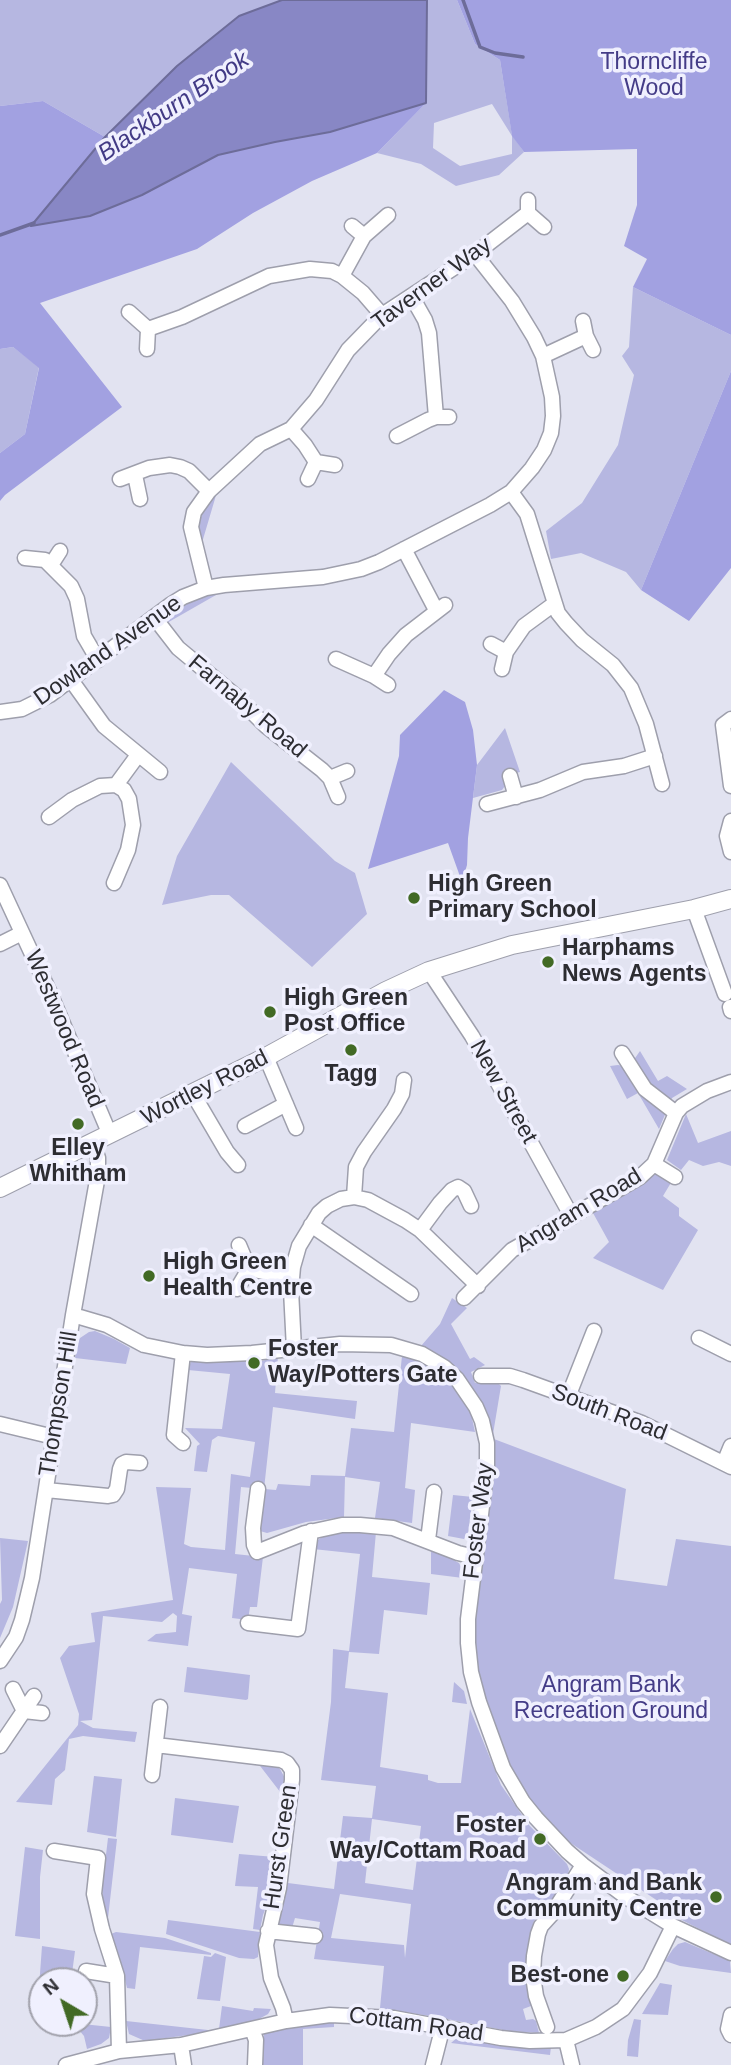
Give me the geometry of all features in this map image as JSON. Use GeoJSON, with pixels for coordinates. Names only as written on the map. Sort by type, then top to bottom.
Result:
{"type":"FeatureCollection","features":[{"type":"Feature","properties":{"kind":"street","name":"Taverner Way"},"geometry":{"type":"LineString","coordinates":[[206,588],[191,527],[194,512],[209,491],[260,444],[291,429],[316,400],[348,350],[382,315],[475,254],[528,207],[544,227]]}},
{"type":"Feature","properties":{"kind":"street"},"geometry":{"type":"LineString","coordinates":[[342,276],[358,231],[387,215]]}},
{"type":"Feature","properties":{"kind":"street","name":"Dowland Avenue"},"geometry":{"type":"LineString","coordinates":[[0,712],[36,704],[184,597],[223,584],[342,574],[379,562],[511,492],[544,450],[551,433],[552,397],[543,356],[534,337],[512,301],[475,254]]}},
{"type":"Feature","properties":{"kind":"street"},"geometry":{"type":"LineString","coordinates":[[148,329],[182,317],[270,276],[310,269],[332,271],[342,276],[358,288],[382,315]]}},
{"type":"Feature","properties":{"kind":"street"},"geometry":{"type":"LineString","coordinates":[[397,436],[442,417],[429,334],[425,320],[412,297]]}},
{"type":"Feature","properties":{"kind":"street"},"geometry":{"type":"LineString","coordinates":[[129,312],[148,329]]}},
{"type":"Feature","properties":{"kind":"street"},"geometry":{"type":"LineString","coordinates":[[583,321],[593,350]]}},
{"type":"Feature","properties":{"kind":"street"},"geometry":{"type":"LineString","coordinates":[[147,349],[148,329]]}},
{"type":"Feature","properties":{"kind":"street"},"geometry":{"type":"LineString","coordinates":[[543,356],[586,336]]}},
{"type":"Feature","properties":{"kind":"street"},"geometry":{"type":"LineString","coordinates":[[291,429],[305,444],[316,462]]}},
{"type":"Feature","properties":{"kind":"street"},"geometry":{"type":"LineString","coordinates":[[316,462],[335,464]]}},
{"type":"Feature","properties":{"kind":"street"},"geometry":{"type":"LineString","coordinates":[[308,479],[316,462]]}},
{"type":"Feature","properties":{"kind":"street"},"geometry":{"type":"LineString","coordinates":[[120,479],[159,465],[180,467],[189,471],[209,491]]}},
{"type":"Feature","properties":{"kind":"street"},"geometry":{"type":"LineString","coordinates":[[135,475],[140,499]]}},
{"type":"Feature","properties":{"kind":"street"},"geometry":{"type":"LineString","coordinates":[[511,492],[527,514],[554,604],[566,623],[613,665],[631,688],[646,724],[662,784]]}},
{"type":"Feature","properties":{"kind":"street"},"geometry":{"type":"LineString","coordinates":[[374,676],[406,635],[441,608],[404,549]]}},
{"type":"Feature","properties":{"kind":"street"},"geometry":{"type":"LineString","coordinates":[[51,565],[60,551]]}},
{"type":"Feature","properties":{"kind":"street"},"geometry":{"type":"LineString","coordinates":[[25,558],[45,560],[71,586],[81,626],[98,660]]}},
{"type":"Feature","properties":{"kind":"street"},"geometry":{"type":"LineString","coordinates":[[502,669],[506,652],[524,626],[554,604]]}},
{"type":"Feature","properties":{"kind":"street","name":"Farnaby Road"},"geometry":{"type":"LineString","coordinates":[[154,617],[178,648],[330,778],[338,797]]}},
{"type":"Feature","properties":{"kind":"street"},"geometry":{"type":"LineString","coordinates":[[491,644],[506,652]]}},
{"type":"Feature","properties":{"kind":"street"},"geometry":{"type":"LineString","coordinates":[[336,659],[388,684]]}},
{"type":"Feature","properties":{"kind":"street"},"geometry":{"type":"LineString","coordinates":[[71,680],[104,726],[160,772]]}},
{"type":"Feature","properties":{"kind":"street"},"geometry":{"type":"LineString","coordinates":[[731,719],[723,725],[731,786]]}},
{"type":"Feature","properties":{"kind":"street"},"geometry":{"type":"LineString","coordinates":[[116,785],[138,755]]}},
{"type":"Feature","properties":{"kind":"street"},"geometry":{"type":"LineString","coordinates":[[487,804],[552,786],[583,772],[624,766],[655,756]]}},
{"type":"Feature","properties":{"kind":"street"},"geometry":{"type":"LineString","coordinates":[[330,778],[346,771]]}},
{"type":"Feature","properties":{"kind":"street"},"geometry":{"type":"LineString","coordinates":[[510,776],[516,797]]}},
{"type":"Feature","properties":{"kind":"street"},"geometry":{"type":"LineString","coordinates":[[49,817],[87,791],[100,786],[116,785],[124,790],[129,799],[133,825],[128,850],[114,865],[114,883]]}},
{"type":"Feature","properties":{"kind":"street"},"geometry":{"type":"LineString","coordinates":[[731,821],[727,836],[731,852]]}},
{"type":"Feature","properties":{"kind":"street","name":"Westwood Road"},"geometry":{"type":"LineString","coordinates":[[0,885],[50,993],[110,1135]]}},
{"type":"Feature","properties":{"kind":"street","name":"Wortley Road"},"geometry":{"type":"LineString","coordinates":[[0,1188],[193,1094],[386,991],[429,971],[512,945],[694,909],[731,899]]}},
{"type":"Feature","properties":{"kind":"street"},"geometry":{"type":"LineString","coordinates":[[694,909],[728,1004]]}},
{"type":"Feature","properties":{"kind":"street"},"geometry":{"type":"LineString","coordinates":[[0,944],[22,933]]}},
{"type":"Feature","properties":{"kind":"street","name":"New Street"},"geometry":{"type":"LineString","coordinates":[[429,971],[472,1036],[572,1217]]}},
{"type":"Feature","properties":{"kind":"street"},"geometry":{"type":"LineString","coordinates":[[622,1053],[645,1088],[677,1113]]}},
{"type":"Feature","properties":{"kind":"street"},"geometry":{"type":"LineString","coordinates":[[266,1057],[296,1128]]}},
{"type":"Feature","properties":{"kind":"street"},"geometry":{"type":"LineString","coordinates":[[354,1197],[356,1167],[394,1109],[402,1094],[404,1080]]}},
{"type":"Feature","properties":{"kind":"street","name":"Angram Road"},"geometry":{"type":"LineString","coordinates":[[464,1298],[512,1250],[630,1184],[654,1164],[682,1106],[697,1096],[731,1082]]}},
{"type":"Feature","properties":{"kind":"street"},"geometry":{"type":"LineString","coordinates":[[193,1094],[222,1155],[238,1165]]}},
{"type":"Feature","properties":{"kind":"street"},"geometry":{"type":"LineString","coordinates":[[244,1126],[286,1104]]}},
{"type":"Feature","properties":{"kind":"street","name":"Thompson Hill"},"geometry":{"type":"LineString","coordinates":[[0,1661],[16,1637],[32,1578],[98,1175],[98,1158],[93,1143]]}},
{"type":"Feature","properties":{"kind":"street"},"geometry":{"type":"LineString","coordinates":[[654,1164],[675,1177]]}},
{"type":"Feature","properties":{"kind":"street"},"geometry":{"type":"LineString","coordinates":[[420,1230],[452,1189],[458,1187],[464,1191],[471,1206]]}},
{"type":"Feature","properties":{"kind":"street"},"geometry":{"type":"LineString","coordinates":[[294,1349],[291,1319],[292,1278],[299,1246],[311,1225],[327,1206],[341,1199],[354,1197],[368,1200],[420,1230],[478,1286]]}},
{"type":"Feature","properties":{"kind":"street"},"geometry":{"type":"LineString","coordinates":[[311,1225],[411,1294]]}},
{"type":"Feature","properties":{"kind":"street"},"geometry":{"type":"LineString","coordinates":[[239,1245],[249,1269]]}},
{"type":"Feature","properties":{"kind":"street"},"geometry":{"type":"LineString","coordinates":[[249,1269],[292,1278]]}},
{"type":"Feature","properties":{"kind":"street"},"geometry":{"type":"LineString","coordinates":[[237,1289],[249,1269]]}},
{"type":"Feature","properties":{"kind":"street","name":"Foster Way"},"geometry":{"type":"LineString","coordinates":[[73,1315],[107,1325],[144,1345],[183,1353],[206,1355],[356,1344],[399,1347],[431,1358],[457,1379],[476,1407],[487,1443],[487,1466],[468,1619],[468,1643],[471,1672],[503,1769],[523,1802],[547,1831],[583,1865],[626,1897],[673,1926],[731,1953]]}},
{"type":"Feature","properties":{"kind":"street"},"geometry":{"type":"LineString","coordinates":[[568,1397],[594,1331]]}},
{"type":"Feature","properties":{"kind":"street"},"geometry":{"type":"LineString","coordinates":[[699,1338],[731,1354]]}},
{"type":"Feature","properties":{"kind":"street"},"geometry":{"type":"LineString","coordinates":[[183,1353],[174,1435],[183,1443]]}},
{"type":"Feature","properties":{"kind":"street","name":"South Road"},"geometry":{"type":"LineString","coordinates":[[491,1371],[642,1423],[727,1465]]}},
{"type":"Feature","properties":{"kind":"street"},"geometry":{"type":"LineString","coordinates":[[0,1424],[54,1437]]}},
{"type":"Feature","properties":{"kind":"street"},"geometry":{"type":"LineString","coordinates":[[727,1465],[731,1446]]}},
{"type":"Feature","properties":{"kind":"street"},"geometry":{"type":"LineString","coordinates":[[46,1490],[113,1495],[117,1489],[122,1464],[139,1463]]}},
{"type":"Feature","properties":{"kind":"street"},"geometry":{"type":"LineString","coordinates":[[258,1489],[253,1528],[257,1552],[312,1531],[342,1525],[393,1528],[475,1557]]}},
{"type":"Feature","properties":{"kind":"street"},"geometry":{"type":"LineString","coordinates":[[428,1540],[434,1492]]}},
{"type":"Feature","properties":{"kind":"street"},"geometry":{"type":"LineString","coordinates":[[248,1623],[298,1629],[312,1531]]}},
{"type":"Feature","properties":{"kind":"street"},"geometry":{"type":"LineString","coordinates":[[13,1689],[24,1711]]}},
{"type":"Feature","properties":{"kind":"street"},"geometry":{"type":"LineString","coordinates":[[0,1746],[34,1696]]}},
{"type":"Feature","properties":{"kind":"street"},"geometry":{"type":"LineString","coordinates":[[152,1775],[160,1707]]}},
{"type":"Feature","properties":{"kind":"street"},"geometry":{"type":"LineString","coordinates":[[24,1711],[42,1713]]}},
{"type":"Feature","properties":{"kind":"street","name":"Hurst Green"},"geometry":{"type":"LineString","coordinates":[[156,1745],[281,1760],[292,1770],[279,1888],[266,1945],[271,1978],[286,2021]]}},
{"type":"Feature","properties":{"kind":"street"},"geometry":{"type":"LineString","coordinates":[[54,1851],[98,1858],[94,1894],[117,1976],[119,2051]]}},
{"type":"Feature","properties":{"kind":"street"},"geometry":{"type":"LineString","coordinates":[[547,2027],[535,2012],[533,1976],[538,1934],[583,1865]]}},
{"type":"Feature","properties":{"kind":"street","name":"Cottam Road"},"geometry":{"type":"LineString","coordinates":[[66,2065],[119,2051],[181,2045],[286,2021],[330,2015],[394,2018],[501,2038],[530,2041],[566,2040],[596,2027],[623,2009],[650,1973],[673,1926]]}},
{"type":"Feature","properties":{"kind":"street"},"geometry":{"type":"LineString","coordinates":[[268,1931],[314,1936]]}},
{"type":"Feature","properties":{"kind":"street"},"geometry":{"type":"LineString","coordinates":[[98,1973],[117,1976]]}},
{"type":"Feature","properties":{"kind":"street"},"geometry":{"type":"LineString","coordinates":[[731,2015],[728,2029],[731,2035]]}},
{"type":"Feature","properties":{"kind":"street"},"geometry":{"type":"LineString","coordinates":[[433,2065],[443,2026]]}},
{"type":"Feature","properties":{"kind":"street"},"geometry":{"type":"LineString","coordinates":[[253,2029],[256,2040],[255,2065]]}},
{"type":"Feature","properties":{"kind":"street"},"geometry":{"type":"LineString","coordinates":[[566,2040],[572,2065]]}},
{"type":"Feature","properties":{"kind":"street"},"geometry":{"type":"LineString","coordinates":[[181,2045],[184,2065]]}},
{"type":"Feature","properties":{"kind":"green space"},"geometry":{"type":"Polygon","coordinates":[[[0,0],[282,0],[239,16],[177,66],[105,137],[43,101],[0,106],[0,0]]]}},
{"type":"Feature","properties":{"kind":"green space"},"geometry":{"type":"Polygon","coordinates":[[[427,0],[457,0],[475,44],[500,60],[512,135],[524,152],[499,175],[456,186],[421,164],[377,153],[426,103],[427,0]],[[492,104],[434,123],[433,148],[460,166],[512,154],[512,136],[492,104]]]}},
{"type":"Feature","properties":{"kind":"green space","name":"Thorncliffe Wood"},"geometry":{"type":"Polygon","coordinates":[[[457,0],[731,0],[731,335],[633,287],[647,259],[624,246],[637,205],[637,149],[524,152],[512,136],[500,60],[475,44],[457,0]]]}},
{"type":"Feature","properties":{"kind":"green space"},"geometry":{"type":"Polygon","coordinates":[[[43,101],[105,137],[32,225],[90,216],[142,195],[218,155],[330,132],[426,103],[377,153],[312,181],[253,213],[197,249],[40,303],[122,407],[0,501],[0,453],[25,434],[39,368],[13,347],[0,349],[0,106],[43,101]]]}},
{"type":"Feature","properties":{"kind":"green space"},"geometry":{"type":"Polygon","coordinates":[[[633,287],[731,335],[731,371],[641,590],[626,572],[581,553],[551,559],[546,531],[582,503],[618,445],[634,375],[622,356],[629,347],[633,287]]]}},
{"type":"Feature","properties":{"kind":"green space"},"geometry":{"type":"Polygon","coordinates":[[[13,347],[39,367],[25,434],[0,453],[0,349],[13,347]]]}},
{"type":"Feature","properties":{"kind":"green space"},"geometry":{"type":"Polygon","coordinates":[[[731,371],[731,568],[689,621],[641,590],[731,371]]]}},
{"type":"Feature","properties":{"kind":"green space"},"geometry":{"type":"Polygon","coordinates":[[[217,492],[201,546],[197,526],[207,504],[217,492]]]}},
{"type":"Feature","properties":{"kind":"green space"},"geometry":{"type":"Polygon","coordinates":[[[223,591],[167,623],[169,614],[190,601],[223,591]]]}},
{"type":"Feature","properties":{"kind":"green space"},"geometry":{"type":"Polygon","coordinates":[[[444,690],[465,702],[473,730],[477,765],[467,865],[462,882],[448,843],[368,869],[399,756],[400,735],[444,690]]]}},
{"type":"Feature","properties":{"kind":"green space"},"geometry":{"type":"Polygon","coordinates":[[[505,728],[520,772],[503,776],[505,786],[502,790],[473,798],[477,765],[505,728]]]}},
{"type":"Feature","properties":{"kind":"green space"},"geometry":{"type":"Polygon","coordinates":[[[231,762],[335,861],[355,873],[367,914],[312,967],[229,895],[211,895],[162,905],[177,856],[231,762]]]}},
{"type":"Feature","properties":{"kind":"green space"},"geometry":{"type":"Polygon","coordinates":[[[640,1051],[658,1081],[667,1076],[687,1089],[672,1098],[659,1129],[638,1093],[627,1099],[610,1066],[623,1066],[633,1061],[640,1051]]]}},
{"type":"Feature","properties":{"kind":"green space"},"geometry":{"type":"Polygon","coordinates":[[[686,1114],[698,1143],[731,1131],[731,1166],[719,1162],[703,1166],[689,1160],[681,1170],[667,1160],[686,1114]]]}},
{"type":"Feature","properties":{"kind":"green space"},"geometry":{"type":"Polygon","coordinates":[[[657,1173],[672,1181],[663,1196],[679,1208],[679,1216],[698,1230],[663,1290],[593,1258],[609,1242],[593,1213],[657,1173]]]}},
{"type":"Feature","properties":{"kind":"green space"},"geometry":{"type":"Polygon","coordinates":[[[452,1298],[467,1308],[451,1324],[470,1359],[474,1357],[485,1365],[471,1372],[475,1383],[498,1383],[501,1386],[493,1434],[487,1412],[474,1390],[447,1361],[421,1346],[440,1324],[452,1298]]]}},
{"type":"Feature","properties":{"kind":"green space"},"geometry":{"type":"Polygon","coordinates":[[[95,1331],[130,1348],[126,1364],[75,1358],[80,1338],[95,1331]]]}},
{"type":"Feature","properties":{"kind":"green space"},"geometry":{"type":"Polygon","coordinates":[[[278,1356],[275,1393],[357,1401],[355,1419],[273,1407],[264,1489],[276,1490],[278,1484],[310,1486],[311,1475],[345,1476],[351,1428],[394,1432],[402,1356],[423,1363],[444,1376],[458,1390],[470,1409],[475,1432],[411,1423],[405,1488],[415,1490],[412,1523],[375,1518],[380,1482],[345,1477],[344,1517],[306,1522],[267,1533],[260,1531],[263,1489],[241,1487],[235,1554],[263,1557],[257,1607],[250,1607],[248,1620],[232,1618],[237,1574],[189,1568],[182,1614],[192,1616],[188,1646],[147,1641],[156,1634],[176,1632],[177,1616],[173,1613],[162,1622],[103,1616],[92,1720],[80,1721],[93,1728],[137,1732],[135,1742],[83,1736],[69,1739],[65,1770],[55,1779],[52,1805],[16,1802],[78,1725],[79,1714],[60,1658],[69,1646],[95,1642],[91,1613],[173,1600],[156,1487],[191,1488],[184,1544],[225,1550],[231,1474],[250,1477],[255,1442],[218,1436],[212,1440],[207,1472],[194,1471],[197,1446],[200,1444],[185,1428],[222,1429],[230,1374],[188,1370],[191,1361],[262,1361],[278,1356]]]}},
{"type":"Feature","properties":{"kind":"green space","name":"Angram Bank Recreation Ground"},"geometry":{"type":"Polygon","coordinates":[[[494,1439],[626,1489],[614,1579],[667,1586],[676,1539],[731,1546],[731,1945],[672,1915],[673,1911],[563,1838],[525,1795],[505,1758],[486,1705],[477,1667],[475,1637],[476,1594],[494,1439]]]}},
{"type":"Feature","properties":{"kind":"green space"},"geometry":{"type":"Polygon","coordinates":[[[453,1495],[473,1497],[468,1533],[464,1539],[448,1536],[453,1495]]]}},
{"type":"Feature","properties":{"kind":"green space"},"geometry":{"type":"Polygon","coordinates":[[[376,1532],[372,1577],[430,1583],[427,1615],[384,1610],[379,1654],[349,1652],[345,1688],[388,1693],[380,1767],[428,1775],[428,1780],[438,1783],[461,1783],[470,1709],[501,1785],[529,1825],[567,1864],[568,1876],[546,1910],[534,1921],[532,1928],[527,1972],[532,2001],[531,2006],[523,2009],[526,2020],[536,2021],[539,2033],[508,2031],[380,2008],[384,1966],[314,1959],[320,1922],[295,1918],[292,1928],[278,1925],[288,1883],[334,1889],[343,1816],[372,1818],[376,1786],[321,1780],[331,1702],[333,1649],[349,1651],[360,1554],[313,1549],[318,1540],[326,1534],[376,1532]],[[372,1819],[365,1883],[413,1890],[421,1826],[372,1819]],[[340,1894],[331,1938],[404,1945],[405,1958],[411,1904],[340,1894]]]}},
{"type":"Feature","properties":{"kind":"green space"},"geometry":{"type":"Polygon","coordinates":[[[0,1538],[28,1541],[13,1607],[0,1638],[2,1600],[0,1538]]]}},
{"type":"Feature","properties":{"kind":"green space"},"geometry":{"type":"Polygon","coordinates":[[[431,1548],[459,1563],[463,1578],[431,1574],[431,1548]]]}},
{"type":"Feature","properties":{"kind":"green space"},"geometry":{"type":"Polygon","coordinates":[[[187,1667],[250,1675],[248,1699],[184,1692],[187,1667]]]}},
{"type":"Feature","properties":{"kind":"green space"},"geometry":{"type":"Polygon","coordinates":[[[454,1682],[464,1691],[467,1704],[452,1702],[454,1682]]]}},
{"type":"Feature","properties":{"kind":"green space"},"geometry":{"type":"Polygon","coordinates":[[[257,1762],[280,1769],[286,1780],[284,1797],[257,1762]]]}},
{"type":"Feature","properties":{"kind":"green space"},"geometry":{"type":"Polygon","coordinates":[[[94,1776],[122,1779],[116,1837],[87,1832],[94,1776]]]}},
{"type":"Feature","properties":{"kind":"green space"},"geometry":{"type":"Polygon","coordinates":[[[175,1798],[239,1806],[233,1843],[171,1835],[175,1798]]]}},
{"type":"Feature","properties":{"kind":"green space"},"geometry":{"type":"Polygon","coordinates":[[[108,1838],[117,1839],[108,1918],[104,1913],[102,1888],[108,1838]]]}},
{"type":"Feature","properties":{"kind":"green space"},"geometry":{"type":"Polygon","coordinates":[[[25,1847],[43,1850],[40,1939],[15,1936],[25,1847]]]}},
{"type":"Feature","properties":{"kind":"green space"},"geometry":{"type":"Polygon","coordinates":[[[239,1854],[275,1857],[270,1896],[260,1930],[253,1929],[258,1887],[235,1886],[239,1854]]]}},
{"type":"Feature","properties":{"kind":"green space"},"geometry":{"type":"Polygon","coordinates":[[[168,1920],[260,1932],[258,1957],[239,1958],[166,1934],[168,1920]]]}},
{"type":"Feature","properties":{"kind":"green space"},"geometry":{"type":"Polygon","coordinates":[[[116,1932],[165,1938],[211,1955],[140,1947],[135,1989],[127,1988],[111,1934],[116,1932]]]}},
{"type":"Feature","properties":{"kind":"green space"},"geometry":{"type":"Polygon","coordinates":[[[685,1942],[730,1961],[731,1973],[680,1966],[665,1961],[678,1944],[685,1942]]]}},
{"type":"Feature","properties":{"kind":"green space"},"geometry":{"type":"Polygon","coordinates":[[[42,1946],[75,1951],[73,1967],[40,1967],[42,1946]]]}},
{"type":"Feature","properties":{"kind":"green space"},"geometry":{"type":"Polygon","coordinates":[[[215,1953],[226,1957],[220,2001],[197,1999],[204,1956],[211,1957],[215,1953]]]}},
{"type":"Feature","properties":{"kind":"green space"},"geometry":{"type":"Polygon","coordinates":[[[660,1983],[672,1985],[668,2015],[642,2014],[660,1983]]]}},
{"type":"Feature","properties":{"kind":"green space"},"geometry":{"type":"Polygon","coordinates":[[[222,2006],[253,2011],[254,2008],[271,2009],[259,2019],[219,2029],[222,2006]]]}},
{"type":"Feature","properties":{"kind":"green space"},"geometry":{"type":"Polygon","coordinates":[[[634,2019],[641,2020],[638,2057],[627,2056],[634,2019]]]}},
{"type":"Feature","properties":{"kind":"green space"},"geometry":{"type":"Polygon","coordinates":[[[126,2021],[217,2031],[145,2041],[129,2034],[126,2021]]]}},
{"type":"Feature","properties":{"kind":"green space"},"geometry":{"type":"Polygon","coordinates":[[[334,2021],[334,2027],[303,2029],[303,2065],[261,2065],[264,2034],[290,2025],[334,2021]]]}},
{"type":"Feature","properties":{"kind":"green space"},"geometry":{"type":"Polygon","coordinates":[[[98,2026],[111,2027],[109,2038],[87,2049],[84,2037],[98,2037],[98,2026]]]}},
{"type":"Feature","properties":{"kind":"green space"},"geometry":{"type":"Polygon","coordinates":[[[458,2037],[551,2047],[550,2055],[451,2043],[458,2037]]]}},
{"type":"Feature","properties":{"kind":"water"},"geometry":{"type":"Polygon","coordinates":[[[282,0],[427,0],[426,103],[330,132],[218,155],[142,195],[90,216],[31,226],[105,137],[177,66],[239,16],[282,0]]]}},
{"type":"Feature","properties":{"kind":"waterway","name":"Blackburn Brook"},"geometry":{"type":"LineString","coordinates":[[463,0],[480,47],[495,53],[523,57]]}},
{"type":"Feature","properties":{"kind":"waterway","name":"Blackburn Brook"},"geometry":{"type":"LineString","coordinates":[[0,235],[34,223]]}},
{"type":"Feature","properties":{"kind":"place","name":"High Green Primary School"},"geometry":{"type":"Point","coordinates":[414,898]}},
{"type":"Feature","properties":{"kind":"place","name":"Harphams News Agents"},"geometry":{"type":"Point","coordinates":[548,962]}},
{"type":"Feature","properties":{"kind":"place","name":"High Green Post Office"},"geometry":{"type":"Point","coordinates":[270,1012]}},
{"type":"Feature","properties":{"kind":"place","name":"Tagg"},"geometry":{"type":"Point","coordinates":[351,1050]}},
{"type":"Feature","properties":{"kind":"place","name":"Elley Whitham"},"geometry":{"type":"Point","coordinates":[78,1124]}},
{"type":"Feature","properties":{"kind":"place","name":"High Green Health Centre"},"geometry":{"type":"Point","coordinates":[149,1276]}},
{"type":"Feature","properties":{"kind":"place","name":"Foster Way/Potters Gate"},"geometry":{"type":"Point","coordinates":[254,1363]}},
{"type":"Feature","properties":{"kind":"place","name":"Foster Way/Cottam Road"},"geometry":{"type":"Point","coordinates":[540,1839]}},
{"type":"Feature","properties":{"kind":"place","name":"Angram and Bank Community Centre"},"geometry":{"type":"Point","coordinates":[716,1897]}},
{"type":"Feature","properties":{"kind":"place","name":"Best-one"},"geometry":{"type":"Point","coordinates":[623,1976]}}]}
